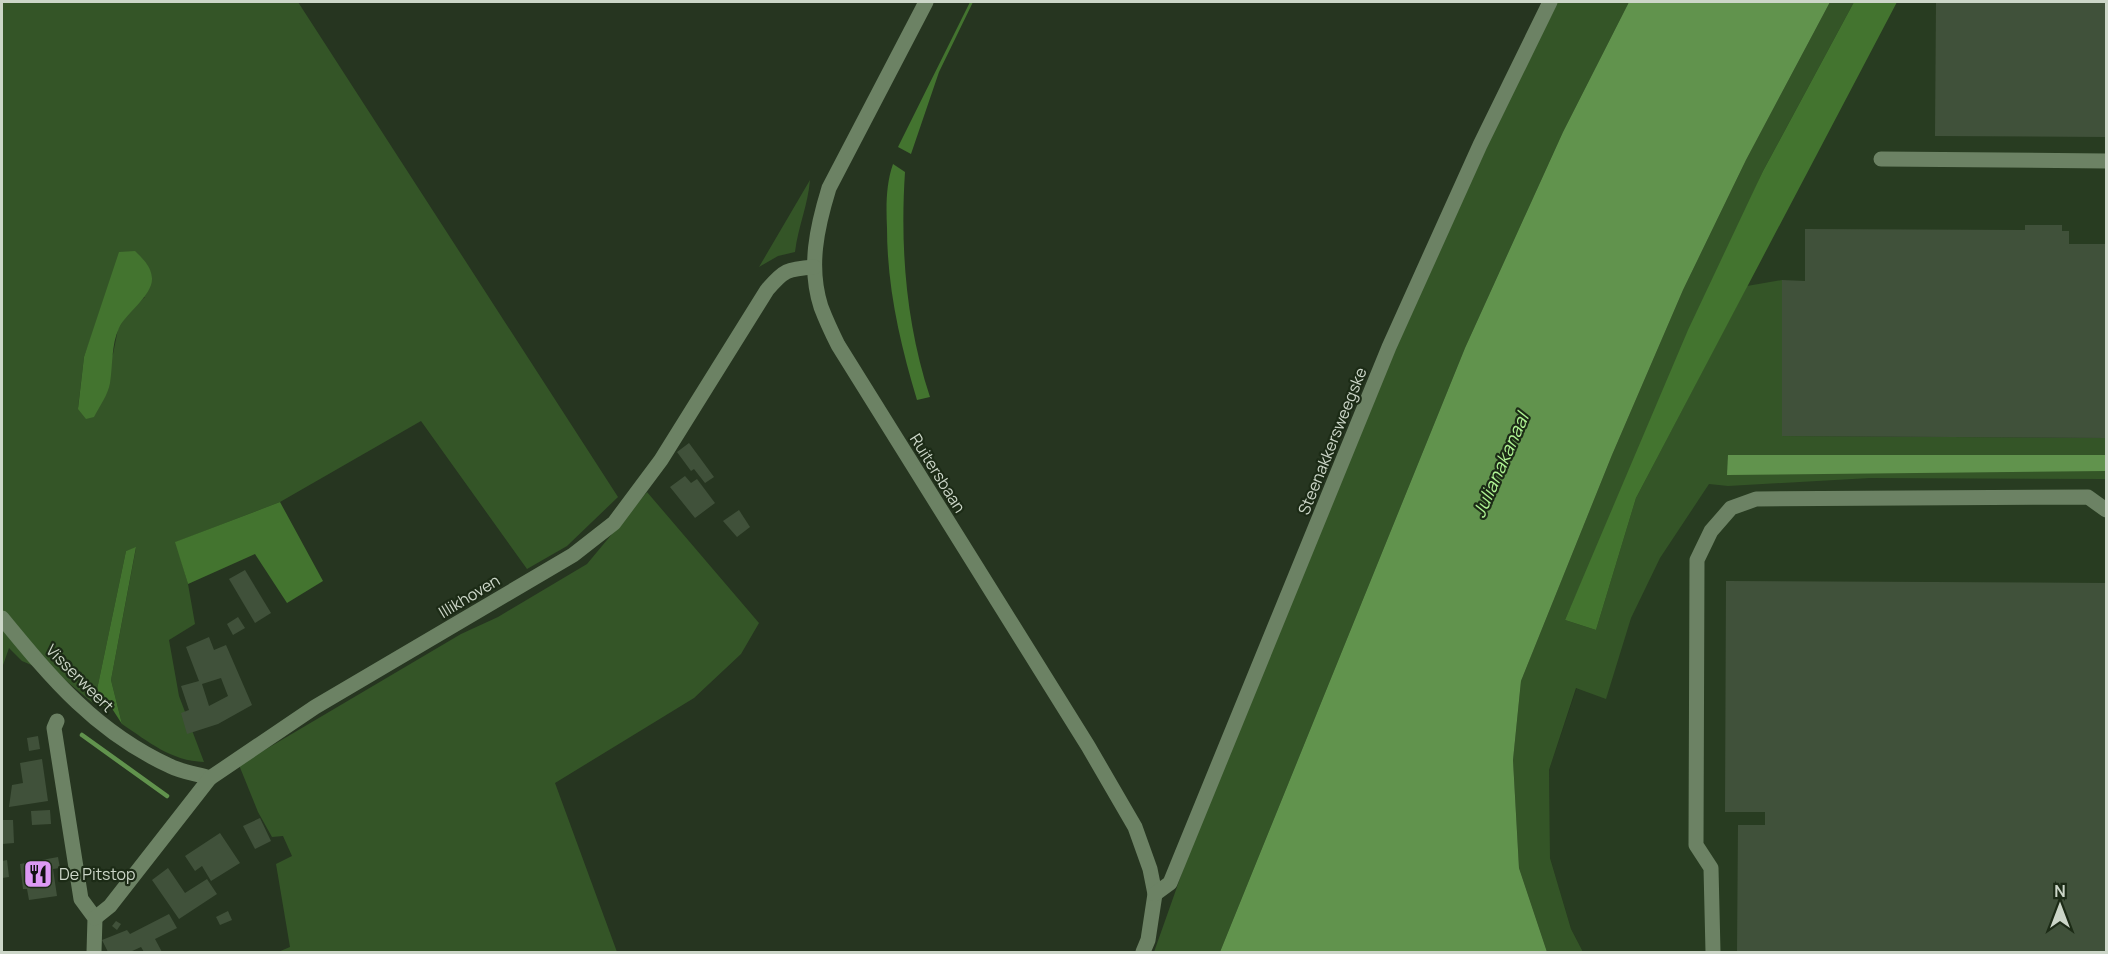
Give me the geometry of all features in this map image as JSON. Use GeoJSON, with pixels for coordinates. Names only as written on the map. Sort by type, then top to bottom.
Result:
{"type":"FeatureCollection","features":[{"type":"Feature","properties":{"kind":"street","name":"Ruitersbaan"},"geometry":{"type":"LineString","coordinates":[[926,2],[829,188],[815,244],[814,267],[817,290],[838,345],[1088,746],[1135,826],[1150,869],[1155,894],[1148,940],[1143,952]]}},
{"type":"Feature","properties":{"kind":"street","name":"Steenakkersweegske"},"geometry":{"type":"LineString","coordinates":[[1155,894],[1170,883],[1183,854],[1389,347],[1480,146],[1550,2]]}},
{"type":"Feature","properties":{"kind":"street"},"geometry":{"type":"LineString","coordinates":[[1881,159],[2106,160]]}},
{"type":"Feature","properties":{"kind":"street","name":"Illikhoven"},"geometry":{"type":"LineString","coordinates":[[94,918],[110,906],[210,778],[315,707],[573,555],[614,523],[661,460],[767,290],[782,273],[795,268],[814,267]]}},
{"type":"Feature","properties":{"kind":"street"},"geometry":{"type":"LineString","coordinates":[[1713,952],[1710,868],[1696,845],[1697,560],[1710,531],[1731,508],[1756,499],[2088,497],[2106,510]]}},
{"type":"Feature","properties":{"kind":"street","name":"Visserweert"},"geometry":{"type":"LineString","coordinates":[[2,618],[74,701],[104,727],[171,767],[210,778]]}},
{"type":"Feature","properties":{"kind":"street"},"geometry":{"type":"LineString","coordinates":[[57,721],[54,728],[81,899],[94,918],[94,952]]}},
{"type":"Feature","properties":{"kind":"shaded area"},"geometry":{"type":"Polygon","coordinates":[[[2,2],[298,2],[618,497],[567,546],[527,569],[421,421],[280,502],[176,542],[188,584],[195,624],[169,640],[179,696],[204,762],[192,761],[171,754],[151,744],[122,724],[111,680],[136,548],[126,551],[94,704],[64,679],[22,661],[9,648],[2,668],[2,2]],[[106,297],[84,357],[78,408],[113,354],[118,329],[130,310],[145,297],[106,297]]]}},
{"type":"Feature","properties":{"kind":"shaded area"},"geometry":{"type":"Polygon","coordinates":[[[970,2],[973,2],[939,72],[911,154],[898,147],[970,2]]]}},
{"type":"Feature","properties":{"kind":"shaded area"},"geometry":{"type":"Polygon","coordinates":[[[1550,2],[1629,2],[1563,132],[1465,348],[1220,952],[1154,952],[1218,771],[1366,406],[1550,2]]]}},
{"type":"Feature","properties":{"kind":"shaded area"},"geometry":{"type":"Polygon","coordinates":[[[1830,2],[1854,2],[1763,171],[1565,620],[1596,630],[1636,498],[1747,286],[1782,280],[1782,436],[2106,438],[2106,479],[1870,478],[1728,486],[1709,484],[1660,558],[1631,618],[1606,699],[1576,688],[1549,770],[1550,858],[1571,929],[1583,952],[1547,952],[1519,868],[1513,760],[1521,681],[1612,455],[1683,290],[1746,160],[1830,2]]]}},
{"type":"Feature","properties":{"kind":"shaded area"},"geometry":{"type":"Polygon","coordinates":[[[1854,2],[1897,2],[1636,498],[1596,630],[1565,620],[1688,330],[1763,171],[1854,2]]]}},
{"type":"Feature","properties":{"kind":"shaded area"},"geometry":{"type":"Polygon","coordinates":[[[1885,2],[2106,2],[2106,952],[1583,952],[1571,929],[1550,858],[1549,770],[1596,631],[1636,498],[1885,2]]]}},
{"type":"Feature","properties":{"kind":"shaded area"},"geometry":{"type":"Polygon","coordinates":[[[893,164],[905,172],[903,229],[910,314],[930,397],[917,400],[900,336],[889,272],[887,203],[893,164]]]}},
{"type":"Feature","properties":{"kind":"shaded area"},"geometry":{"type":"Polygon","coordinates":[[[810,180],[795,252],[778,256],[759,267],[810,180]]]}},
{"type":"Feature","properties":{"kind":"shaded area"},"geometry":{"type":"Polygon","coordinates":[[[135,251],[150,270],[151,284],[144,297],[119,328],[107,392],[94,417],[86,419],[78,409],[84,357],[119,252],[135,251]]]}},
{"type":"Feature","properties":{"kind":"shaded area"},"geometry":{"type":"Polygon","coordinates":[[[647,492],[759,623],[741,654],[694,698],[555,783],[617,952],[278,952],[290,947],[276,864],[292,856],[283,836],[272,837],[258,812],[239,765],[461,634],[498,617],[587,564],[647,492]]]}},
{"type":"Feature","properties":{"kind":"shaded area"},"geometry":{"type":"Polygon","coordinates":[[[280,502],[323,581],[287,603],[255,554],[188,584],[175,542],[280,502]]]}},
{"type":"Feature","properties":{"kind":"shaded area"},"geometry":{"type":"Polygon","coordinates":[[[136,547],[111,680],[122,724],[111,707],[94,704],[126,551],[136,547]]]}},
{"type":"Feature","properties":{"kind":"water","name":"Julianakanaal"},"geometry":{"type":"Polygon","coordinates":[[[1629,2],[1830,2],[1746,160],[1683,290],[1612,455],[1521,681],[1513,760],[1519,868],[1547,952],[1220,952],[1465,348],[1563,132],[1629,2]]]}},
{"type":"Feature","properties":{"kind":"water"},"geometry":{"type":"Polygon","coordinates":[[[1728,455],[2106,455],[2106,471],[1727,475],[1728,455]]]}},
{"type":"Feature","properties":{"kind":"building"},"geometry":{"type":"Polygon","coordinates":[[[1936,2],[2106,2],[2106,137],[1935,136],[1936,2]]]}},
{"type":"Feature","properties":{"kind":"building"},"geometry":{"type":"Polygon","coordinates":[[[2025,225],[2062,225],[2062,231],[2069,231],[2069,244],[2106,244],[2106,438],[1782,436],[1782,280],[1805,281],[1805,229],[2025,230],[2025,225]]]}},
{"type":"Feature","properties":{"kind":"building"},"geometry":{"type":"Polygon","coordinates":[[[689,443],[714,477],[705,483],[694,469],[691,471],[677,452],[689,443]]]}},
{"type":"Feature","properties":{"kind":"building"},"geometry":{"type":"Polygon","coordinates":[[[685,476],[691,483],[697,479],[715,503],[695,518],[670,487],[685,476]]]}},
{"type":"Feature","properties":{"kind":"building"},"geometry":{"type":"Polygon","coordinates":[[[739,510],[750,527],[737,537],[723,521],[739,510]]]}},
{"type":"Feature","properties":{"kind":"building"},"geometry":{"type":"Polygon","coordinates":[[[245,570],[271,613],[255,623],[229,579],[245,570]]]}},
{"type":"Feature","properties":{"kind":"building"},"geometry":{"type":"Polygon","coordinates":[[[1726,581],[2106,583],[2106,952],[1737,952],[1738,825],[1765,825],[1765,812],[1725,812],[1726,581]]]}},
{"type":"Feature","properties":{"kind":"building"},"geometry":{"type":"Polygon","coordinates":[[[238,617],[245,628],[233,635],[227,624],[238,617]]]}},
{"type":"Feature","properties":{"kind":"building"},"geometry":{"type":"Polygon","coordinates":[[[209,637],[214,650],[226,645],[252,705],[218,724],[187,734],[181,713],[189,710],[181,686],[199,681],[186,647],[209,637]],[[221,678],[202,684],[209,706],[228,696],[221,678]]]}},
{"type":"Feature","properties":{"kind":"building"},"geometry":{"type":"Polygon","coordinates":[[[38,736],[40,749],[29,751],[27,738],[38,736]]]}},
{"type":"Feature","properties":{"kind":"building"},"geometry":{"type":"Polygon","coordinates":[[[42,759],[48,801],[9,807],[12,785],[23,783],[20,763],[42,759]]]}},
{"type":"Feature","properties":{"kind":"building"},"geometry":{"type":"Polygon","coordinates":[[[50,810],[51,824],[32,825],[31,811],[50,810]]]}},
{"type":"Feature","properties":{"kind":"building"},"geometry":{"type":"Polygon","coordinates":[[[260,818],[271,841],[255,849],[243,826],[260,818]]]}},
{"type":"Feature","properties":{"kind":"building"},"geometry":{"type":"Polygon","coordinates":[[[2,820],[13,820],[14,843],[2,844],[2,820]]]}},
{"type":"Feature","properties":{"kind":"building"},"geometry":{"type":"Polygon","coordinates":[[[220,833],[240,863],[211,881],[202,866],[195,871],[185,856],[220,833]]]}},
{"type":"Feature","properties":{"kind":"building","name":"De Pitstop"},"geometry":{"type":"Polygon","coordinates":[[[58,857],[60,868],[53,869],[57,896],[29,900],[27,889],[23,889],[20,864],[58,857]]]}},
{"type":"Feature","properties":{"kind":"building"},"geometry":{"type":"Polygon","coordinates":[[[7,860],[9,877],[2,878],[2,861],[7,860]]]}},
{"type":"Feature","properties":{"kind":"building"},"geometry":{"type":"Polygon","coordinates":[[[168,868],[185,893],[207,879],[217,894],[179,919],[152,880],[168,868]]]}},
{"type":"Feature","properties":{"kind":"building"},"geometry":{"type":"Polygon","coordinates":[[[228,911],[232,920],[220,925],[216,917],[228,911]]]}},
{"type":"Feature","properties":{"kind":"building"},"geometry":{"type":"Polygon","coordinates":[[[169,914],[177,928],[155,939],[162,952],[144,952],[141,947],[130,952],[108,952],[102,940],[127,930],[130,934],[169,914]]]}},
{"type":"Feature","properties":{"kind":"building"},"geometry":{"type":"Polygon","coordinates":[[[116,921],[121,924],[117,930],[112,926],[116,921]]]}},
{"type":"Feature","properties":{"kind":"waterway"},"geometry":{"type":"LineString","coordinates":[[82,735],[167,796]]}},
{"type":"Feature","properties":{"kind":"place","name":"De Pitstop"},"geometry":{"type":"Point","coordinates":[38,874]}}]}
